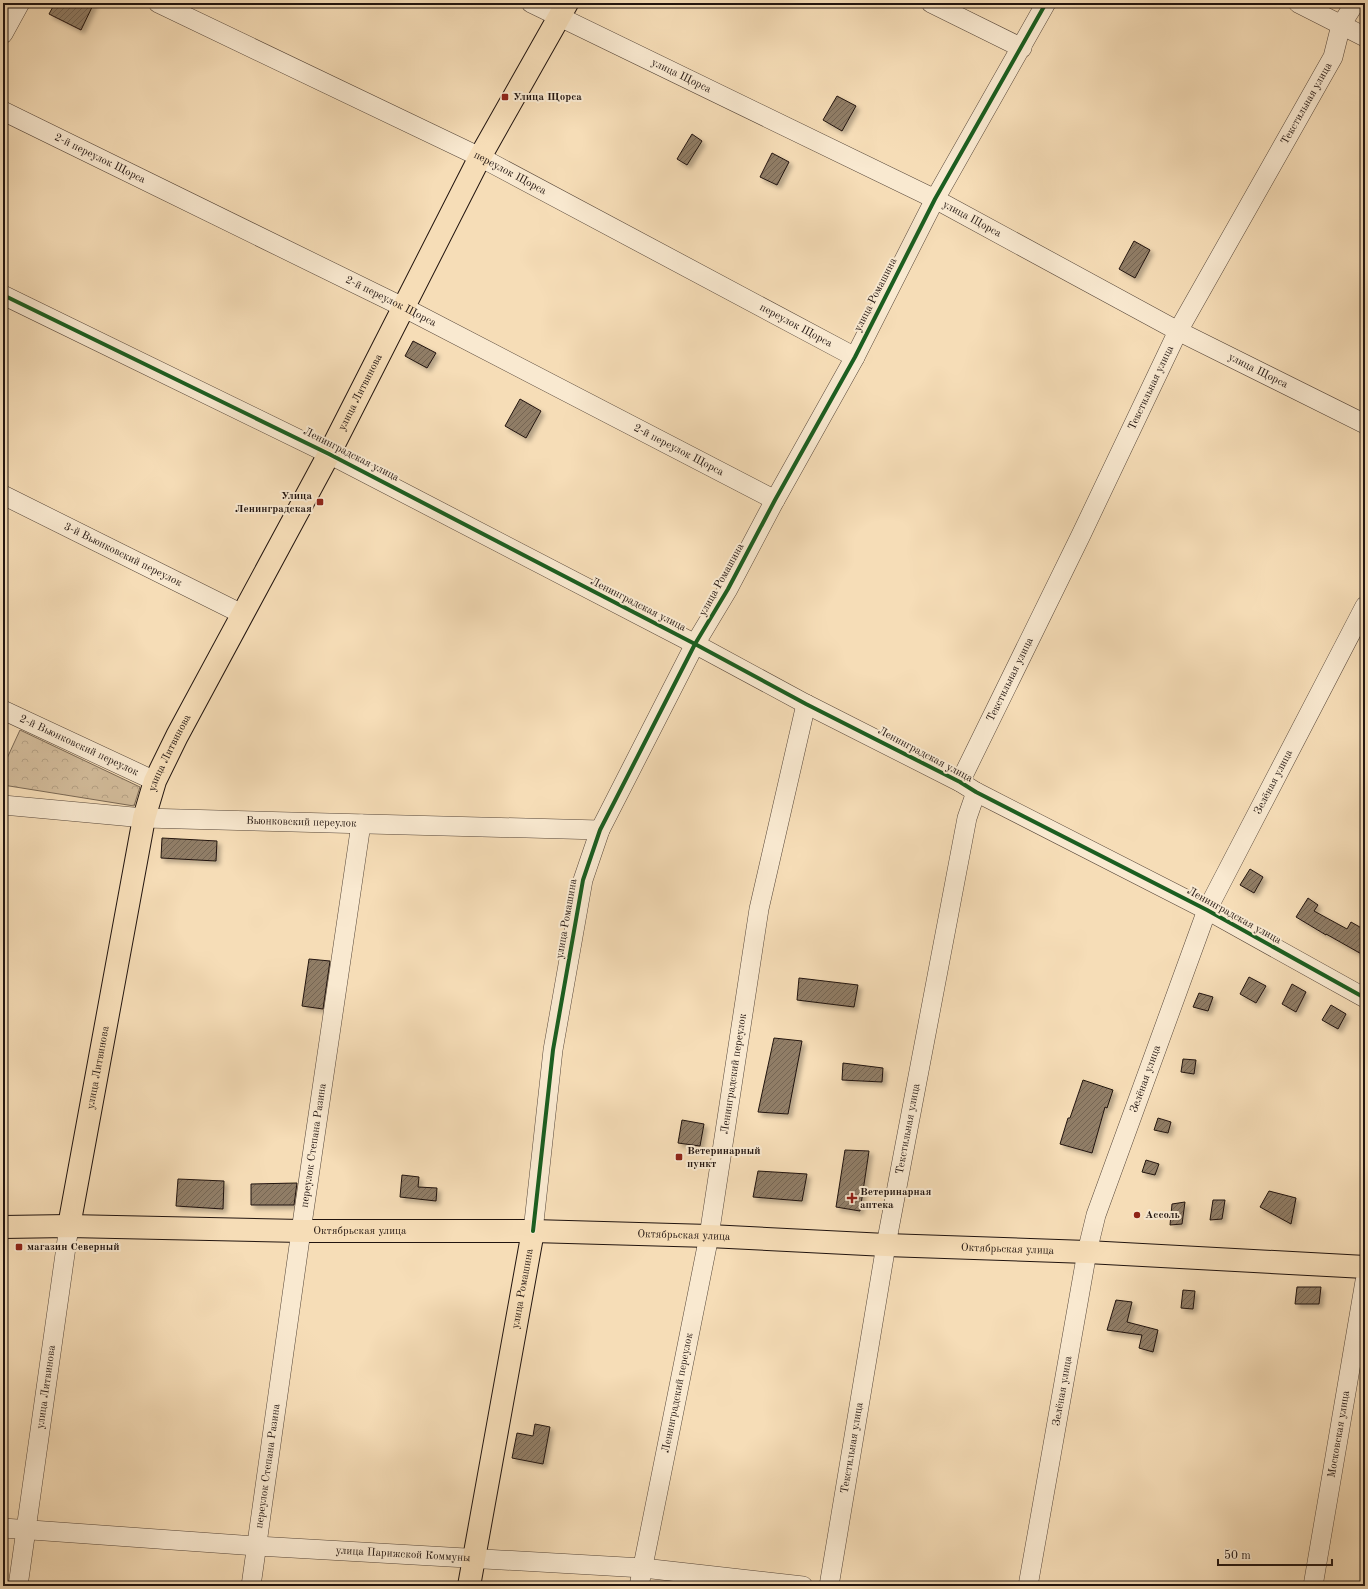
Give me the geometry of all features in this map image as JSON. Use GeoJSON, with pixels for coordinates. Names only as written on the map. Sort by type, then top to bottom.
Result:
{"type":"FeatureCollection","features":[{"type":"Feature","properties":{"kind":"main road","name":"улица Литвинова"},"geometry":{"type":"LineString","coordinates":[[69,1226],[144,818],[155,781],[177,736],[329,454],[480,157],[563,10]]}},
{"type":"Feature","properties":{"kind":"main road","name":"Октябрьская улица"},"geometry":{"type":"LineString","coordinates":[[3,1227],[69,1226],[301,1231],[533,1231],[709,1236],[886,1245],[1087,1252],[1365,1267]]}},
{"type":"Feature","properties":{"kind":"main road","name":"улица Ромашина"},"geometry":{"type":"LineString","coordinates":[[469,1586],[533,1231]]}},
{"type":"Feature","properties":{"kind":"street"},"geometry":{"type":"LineString","coordinates":[[3,34],[20,3]]}},
{"type":"Feature","properties":{"kind":"street","name":"переулок Щорса"},"geometry":{"type":"LineString","coordinates":[[158,3],[480,157],[855,356]]}},
{"type":"Feature","properties":{"kind":"street","name":"улица Щорса"},"geometry":{"type":"LineString","coordinates":[[531,3],[563,10],[935,199],[1178,331],[1365,424]]}},
{"type":"Feature","properties":{"kind":"street"},"geometry":{"type":"LineString","coordinates":[[932,3],[1022,48]]}},
{"type":"Feature","properties":{"kind":"street","name":"улица Ромашина"},"geometry":{"type":"LineString","coordinates":[[533,1231],[553,1050],[583,880],[600,830],[695,644],[728,589],[775,500],[855,356],[935,199],[1022,48],[1046,3]]}},
{"type":"Feature","properties":{"kind":"street"},"geometry":{"type":"LineString","coordinates":[[1298,3],[1365,37]]}},
{"type":"Feature","properties":{"kind":"street","name":"Текстильная улица"},"geometry":{"type":"LineString","coordinates":[[829,1586],[886,1245],[967,818],[968,787],[1081,535],[1178,331],[1333,57],[1341,25],[1355,3]]}},
{"type":"Feature","properties":{"kind":"street","name":"2-й переулок Щорса"},"geometry":{"type":"LineString","coordinates":[[3,111],[403,307],[775,500]]}},
{"type":"Feature","properties":{"kind":"street","name":"Ленинградская улица"},"geometry":{"type":"LineString","coordinates":[[3,295],[329,454],[695,644],[806,704],[1207,910],[1365,998]]}},
{"type":"Feature","properties":{"kind":"street","name":"3-й Вьюнковский переулок"},"geometry":{"type":"LineString","coordinates":[[3,495],[242,614]]}},
{"type":"Feature","properties":{"kind":"street","name":"Зелёная улица"},"geometry":{"type":"LineString","coordinates":[[1028,1586],[1087,1252],[1096,1215],[1207,910],[1365,606]]}},
{"type":"Feature","properties":{"kind":"street","name":"Ленинградский переулок"},"geometry":{"type":"LineString","coordinates":[[639,1586],[709,1236],[759,909],[806,704]]}},
{"type":"Feature","properties":{"kind":"street","name":"2-й Вьюнковский переулок"},"geometry":{"type":"LineString","coordinates":[[3,710],[155,781]]}},
{"type":"Feature","properties":{"kind":"street","name":"Вьюнковский переулок"},"geometry":{"type":"LineString","coordinates":[[3,805],[144,818],[600,830]]}},
{"type":"Feature","properties":{"kind":"street","name":"переулок Степана Разина"},"geometry":{"type":"LineString","coordinates":[[251,1586],[301,1231],[361,824]]}},
{"type":"Feature","properties":{"kind":"street","name":"улица Литвинова"},"geometry":{"type":"LineString","coordinates":[[18,1586],[69,1226]]}},
{"type":"Feature","properties":{"kind":"street","name":"Московская улица"},"geometry":{"type":"LineString","coordinates":[[1313,1586],[1365,1281]]}},
{"type":"Feature","properties":{"kind":"street","name":"улица Парижской Коммуны"},"geometry":{"type":"LineString","coordinates":[[3,1528],[257,1546],[643,1568],[803,1586]]}},
{"type":"Feature","properties":{"kind":"green space"},"geometry":{"type":"Polygon","coordinates":[[[20,730],[140,787],[134,806],[3,785],[3,767],[20,730]]]}},
{"type":"Feature","properties":{"kind":"building"},"geometry":{"type":"Polygon","coordinates":[[[55,3],[94,3],[81,30],[49,14],[55,3]]]}},
{"type":"Feature","properties":{"kind":"building"},"geometry":{"type":"Polygon","coordinates":[[[837,96],[856,106],[842,131],[823,120],[837,96]]]}},
{"type":"Feature","properties":{"kind":"building"},"geometry":{"type":"Polygon","coordinates":[[[692,134],[702,141],[687,165],[677,159],[692,134]]]}},
{"type":"Feature","properties":{"kind":"building"},"geometry":{"type":"Polygon","coordinates":[[[772,153],[789,162],[777,185],[760,177],[772,153]]]}},
{"type":"Feature","properties":{"kind":"building"},"geometry":{"type":"Polygon","coordinates":[[[1134,241],[1150,250],[1135,278],[1119,269],[1134,241]]]}},
{"type":"Feature","properties":{"kind":"building"},"geometry":{"type":"Polygon","coordinates":[[[413,341],[436,353],[427,368],[405,356],[413,341]]]}},
{"type":"Feature","properties":{"kind":"building"},"geometry":{"type":"Polygon","coordinates":[[[520,399],[541,411],[526,438],[505,426],[520,399]]]}},
{"type":"Feature","properties":{"kind":"building"},"geometry":{"type":"Polygon","coordinates":[[[162,838],[217,841],[216,861],[161,858],[162,838]]]}},
{"type":"Feature","properties":{"kind":"building"},"geometry":{"type":"Polygon","coordinates":[[[1250,869],[1263,877],[1254,893],[1240,885],[1250,869]]]}},
{"type":"Feature","properties":{"kind":"building"},"geometry":{"type":"Polygon","coordinates":[[[1308,898],[1318,905],[1314,911],[1347,929],[1351,922],[1365,930],[1365,956],[1296,917],[1308,898]]]}},
{"type":"Feature","properties":{"kind":"building"},"geometry":{"type":"Polygon","coordinates":[[[309,959],[330,961],[323,1009],[302,1006],[309,959]]]}},
{"type":"Feature","properties":{"kind":"building"},"geometry":{"type":"Polygon","coordinates":[[[1249,977],[1266,986],[1256,1003],[1240,994],[1249,977]]]}},
{"type":"Feature","properties":{"kind":"building"},"geometry":{"type":"Polygon","coordinates":[[[799,978],[858,985],[854,1007],[797,1000],[799,978]]]}},
{"type":"Feature","properties":{"kind":"building"},"geometry":{"type":"Polygon","coordinates":[[[1292,984],[1306,992],[1296,1012],[1282,1004],[1292,984]]]}},
{"type":"Feature","properties":{"kind":"building"},"geometry":{"type":"Polygon","coordinates":[[[1199,993],[1213,997],[1208,1011],[1193,1007],[1199,993]]]}},
{"type":"Feature","properties":{"kind":"building"},"geometry":{"type":"Polygon","coordinates":[[[1331,1005],[1346,1014],[1338,1029],[1322,1020],[1331,1005]]]}},
{"type":"Feature","properties":{"kind":"building"},"geometry":{"type":"Polygon","coordinates":[[[774,1038],[802,1041],[788,1114],[758,1112],[774,1038]]]}},
{"type":"Feature","properties":{"kind":"building"},"geometry":{"type":"Polygon","coordinates":[[[1183,1059],[1196,1060],[1194,1074],[1181,1072],[1183,1059]]]}},
{"type":"Feature","properties":{"kind":"building"},"geometry":{"type":"Polygon","coordinates":[[[843,1063],[883,1068],[882,1082],[842,1080],[843,1063]]]}},
{"type":"Feature","properties":{"kind":"building"},"geometry":{"type":"Polygon","coordinates":[[[1083,1080],[1113,1090],[1107,1108],[1105,1107],[1092,1153],[1060,1144],[1068,1118],[1070,1118],[1083,1080]]]}},
{"type":"Feature","properties":{"kind":"building"},"geometry":{"type":"Polygon","coordinates":[[[1158,1118],[1171,1122],[1168,1133],[1154,1130],[1158,1118]]]}},
{"type":"Feature","properties":{"kind":"building"},"geometry":{"type":"Polygon","coordinates":[[[682,1120],[704,1124],[700,1146],[678,1143],[682,1120]]]}},
{"type":"Feature","properties":{"kind":"building"},"geometry":{"type":"Polygon","coordinates":[[[845,1150],[869,1151],[860,1211],[836,1207],[845,1150]]]}},
{"type":"Feature","properties":{"kind":"building"},"geometry":{"type":"Polygon","coordinates":[[[1146,1160],[1159,1164],[1155,1175],[1142,1172],[1146,1160]]]}},
{"type":"Feature","properties":{"kind":"building"},"geometry":{"type":"Polygon","coordinates":[[[758,1171],[807,1174],[802,1201],[753,1197],[758,1171]]]}},
{"type":"Feature","properties":{"kind":"building"},"geometry":{"type":"Polygon","coordinates":[[[402,1175],[419,1177],[418,1187],[437,1188],[436,1201],[400,1197],[402,1175]]]}},
{"type":"Feature","properties":{"kind":"building"},"geometry":{"type":"Polygon","coordinates":[[[178,1179],[224,1181],[223,1209],[176,1206],[178,1179]]]}},
{"type":"Feature","properties":{"kind":"building"},"geometry":{"type":"Polygon","coordinates":[[[297,1183],[294,1205],[251,1205],[251,1184],[297,1183]]]}},
{"type":"Feature","properties":{"kind":"building"},"geometry":{"type":"Polygon","coordinates":[[[1269,1191],[1296,1198],[1291,1224],[1260,1207],[1269,1191]]]}},
{"type":"Feature","properties":{"kind":"building"},"geometry":{"type":"Polygon","coordinates":[[[1213,1200],[1225,1200],[1222,1219],[1210,1220],[1213,1200]]]}},
{"type":"Feature","properties":{"kind":"building"},"geometry":{"type":"Polygon","coordinates":[[[1185,1202],[1182,1224],[1170,1225],[1172,1204],[1185,1202]]]}},
{"type":"Feature","properties":{"kind":"building"},"geometry":{"type":"Polygon","coordinates":[[[1297,1287],[1321,1287],[1319,1304],[1295,1304],[1297,1287]]]}},
{"type":"Feature","properties":{"kind":"building"},"geometry":{"type":"Polygon","coordinates":[[[1183,1290],[1195,1291],[1193,1309],[1181,1308],[1183,1290]]]}},
{"type":"Feature","properties":{"kind":"building"},"geometry":{"type":"Polygon","coordinates":[[[1116,1300],[1132,1302],[1127,1322],[1158,1330],[1153,1352],[1139,1348],[1142,1335],[1107,1330],[1116,1300]]]}},
{"type":"Feature","properties":{"kind":"building"},"geometry":{"type":"Polygon","coordinates":[[[535,1424],[550,1427],[543,1464],[512,1458],[517,1433],[533,1436],[535,1424]]]}},
{"type":"Feature","properties":{"kind":"cycle path"},"geometry":{"type":"LineString","coordinates":[[533,1231],[553,1050],[583,880],[600,830],[695,644],[728,589],[775,500],[855,357],[935,199],[1046,3]]}},
{"type":"Feature","properties":{"kind":"cycle path"},"geometry":{"type":"LineString","coordinates":[[3,295],[329,454],[695,644],[806,704],[1207,910],[1365,998]]}},
{"type":"Feature","properties":{"kind":"place","name":"Улица Щорса"},"geometry":{"type":"Point","coordinates":[505,97]}},
{"type":"Feature","properties":{"kind":"place","name":"Улица Ленинградская"},"geometry":{"type":"Point","coordinates":[320,502]}},
{"type":"Feature","properties":{"kind":"place","name":"Ветеринарный пункт"},"geometry":{"type":"Point","coordinates":[679,1157]}},
{"type":"Feature","properties":{"kind":"place","name":"Ветеринарная аптека"},"geometry":{"type":"Point","coordinates":[852,1198]}},
{"type":"Feature","properties":{"kind":"place","name":"Ассоль"},"geometry":{"type":"Point","coordinates":[1137,1215]}},
{"type":"Feature","properties":{"kind":"place","name":"магазин Северный"},"geometry":{"type":"Point","coordinates":[19,1247]}}]}
